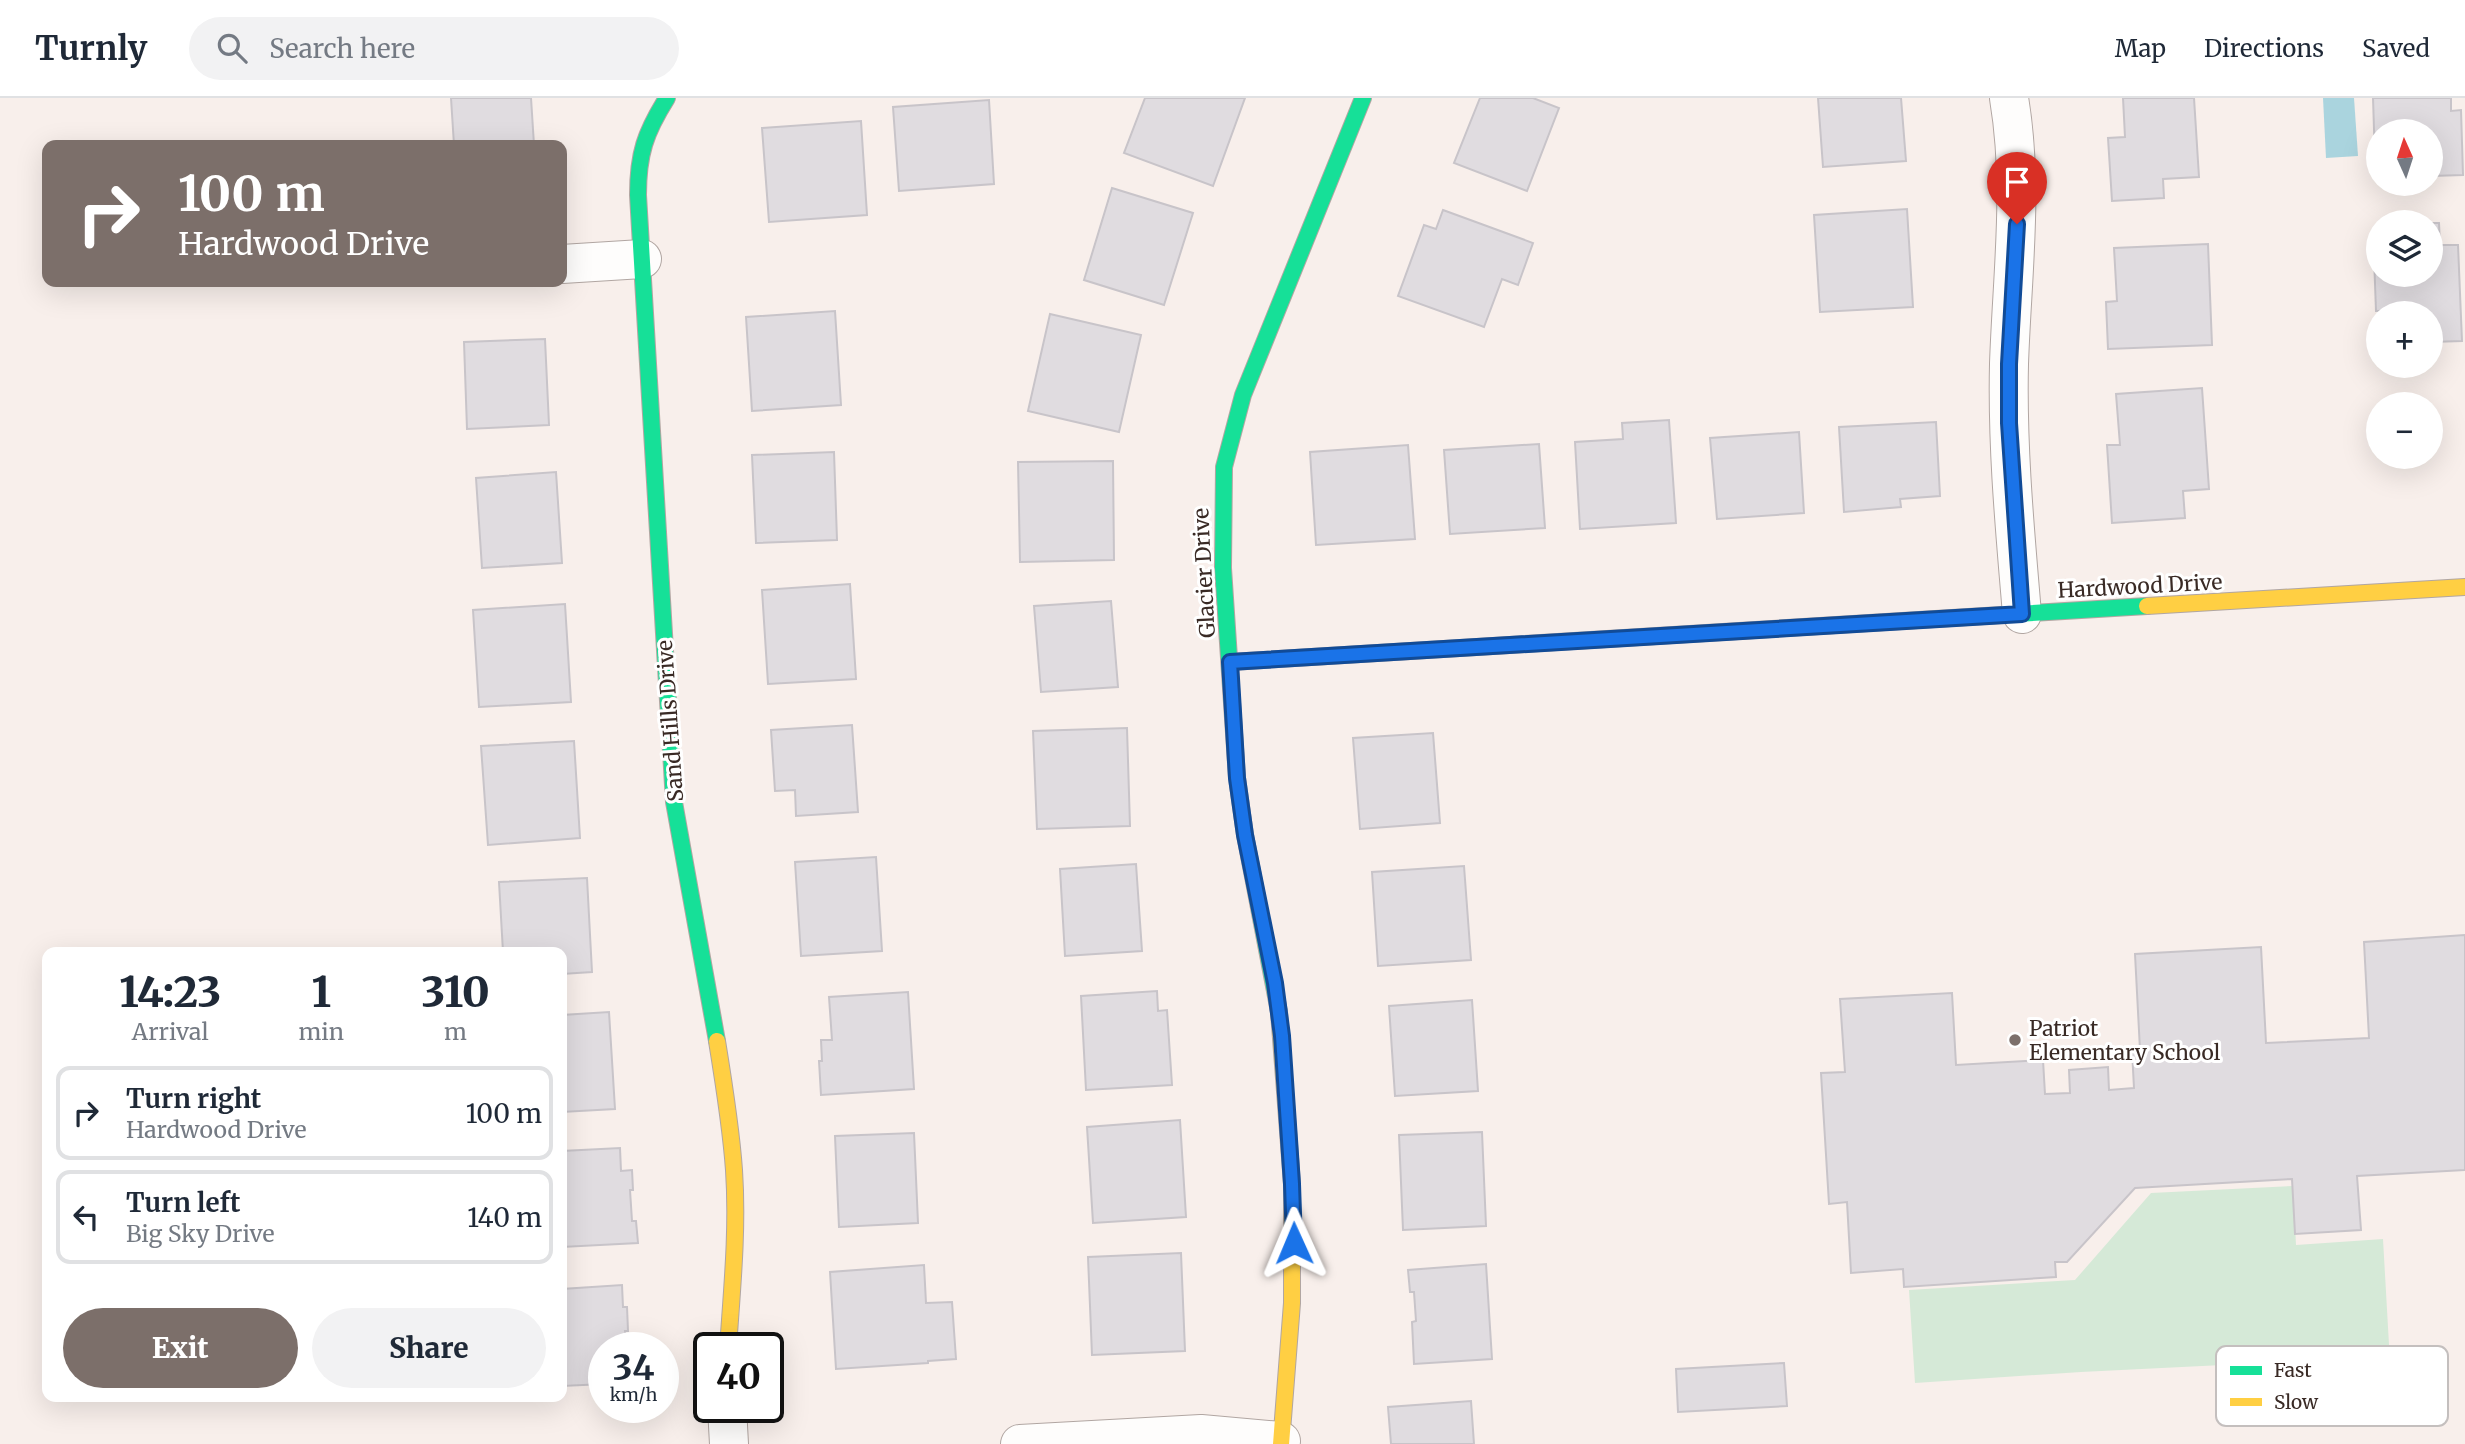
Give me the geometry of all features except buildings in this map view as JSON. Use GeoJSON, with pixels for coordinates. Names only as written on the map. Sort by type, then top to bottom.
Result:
{"type":"FeatureCollection","features":[{"type":"Feature","properties":{"kind":"street","name":"Sand Hills Drive"},"geometry":{"type":"LineString","coordinates":[[667,98],[644,135],[638,161],[642,259],[674,802],[687,889],[716,1032],[732,1145],[736,1204],[729,1332]]}},
{"type":"Feature","properties":{"kind":"street","name":"Glacier Drive"},"geometry":{"type":"LineString","coordinates":[[1281,1442],[1292,1303],[1292,1171],[1275,983],[1245,835],[1237,778],[1222,513],[1224,467],[1232,432],[1259,353],[1363,98]]}},
{"type":"Feature","properties":{"kind":"street"},"geometry":{"type":"LineString","coordinates":[[2009,98],[2016,170],[2017,224],[2009,364],[2009,423],[2022,614]]}},
{"type":"Feature","properties":{"kind":"street"},"geometry":{"type":"LineString","coordinates":[[567,264],[642,259]]}},
{"type":"Feature","properties":{"kind":"street","name":"Hardwood Drive"},"geometry":{"type":"LineString","coordinates":[[1230,662],[2465,587]]}},
{"type":"Feature","properties":{"kind":"street"},"geometry":{"type":"LineString","coordinates":[[728,1423],[729,1444]]}},
{"type":"Feature","properties":{"kind":"street"},"geometry":{"type":"LineString","coordinates":[[1020,1444],[1201,1434],[1281,1442]]}},
{"type":"Feature","properties":{"kind":"green space"},"geometry":{"type":"Polygon","coordinates":[[[2293,1186],[2296,1245],[2383,1239],[2389,1346],[2216,1346],[2216,1365],[1915,1383],[1909,1290],[2075,1280],[2151,1193],[2293,1186]]]}},
{"type":"Feature","properties":{"kind":"water"},"geometry":{"type":"Polygon","coordinates":[[[2323,98],[2354,98],[2358,156],[2326,158],[2323,98]]]}},
{"type":"Feature","properties":{"kind":"traffic: fast"},"geometry":{"type":"LineString","coordinates":[[667,98],[644,144],[639,167],[638,195],[674,802],[717,1041]]}},
{"type":"Feature","properties":{"kind":"traffic: fast"},"geometry":{"type":"LineString","coordinates":[[1279,1012],[1245,835],[1237,778],[1223,568],[1224,467],[1243,395],[1363,98]]}},
{"type":"Feature","properties":{"kind":"traffic: fast"},"geometry":{"type":"LineString","coordinates":[[1230,662],[2147,606]]}},
{"type":"Feature","properties":{"kind":"traffic: slow"},"geometry":{"type":"LineString","coordinates":[[2147,606],[2465,587]]}},
{"type":"Feature","properties":{"kind":"traffic: slow"},"geometry":{"type":"LineString","coordinates":[[1279,1012],[1292,1184],[1292,1303],[1281,1444]]}},
{"type":"Feature","properties":{"kind":"traffic: slow"},"geometry":{"type":"LineString","coordinates":[[717,1041],[733,1154],[735,1192],[729,1332]]}},
{"type":"Feature","properties":{"kind":"place","name":"Patriot Elementary School"},"geometry":{"type":"Point","coordinates":[2015,1040]}},
{"type":"Feature","properties":{"kind":"route"},"geometry":{"type":"LineString","coordinates":[[1294,1243],[1282,1036],[1275,983],[1245,835],[1237,778],[1230,662],[2022,614],[2009,423],[2009,364],[2017,224]]}}]}
